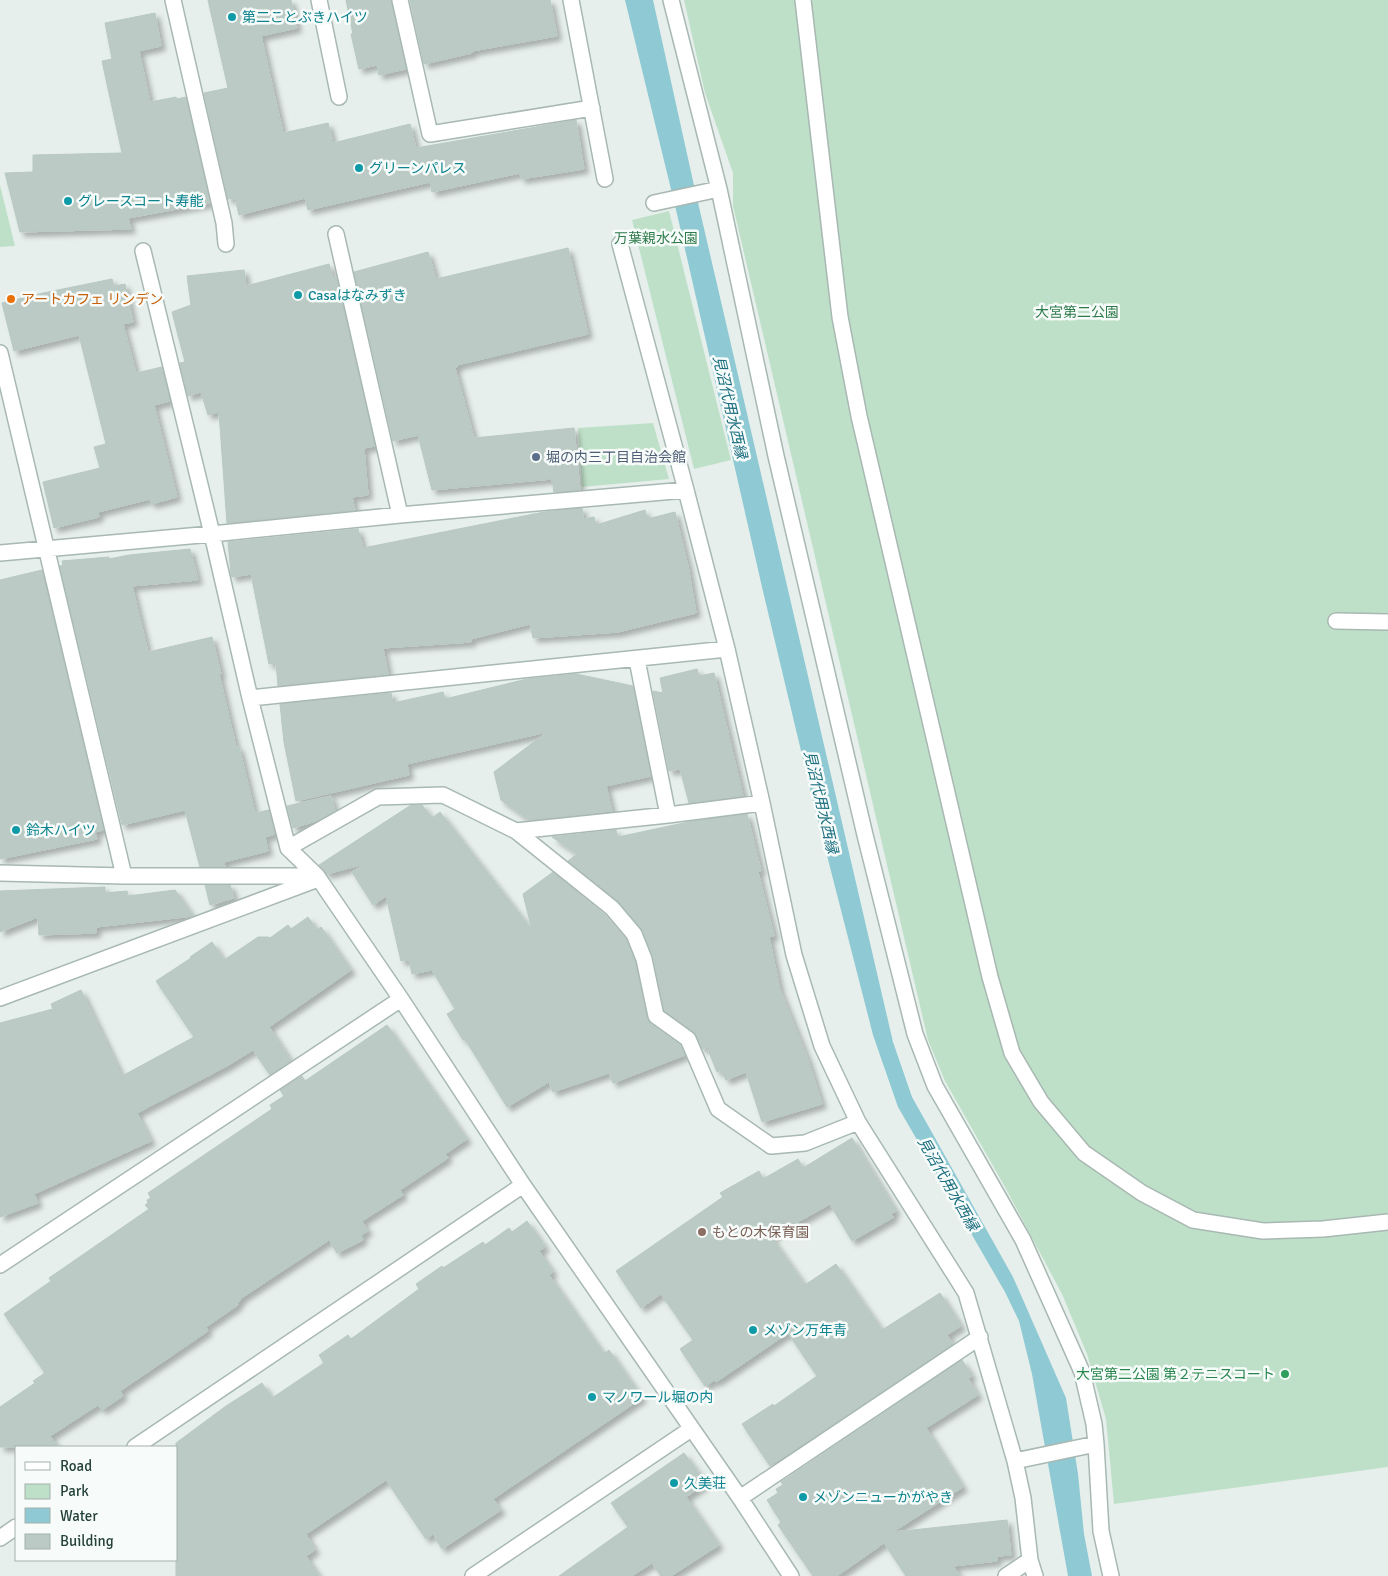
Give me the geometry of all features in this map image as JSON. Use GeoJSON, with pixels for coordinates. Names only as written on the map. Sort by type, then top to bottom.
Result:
{"type":"FeatureCollection","features":[{"type":"Feature","properties":{"kind":"street"},"geometry":{"type":"LineString","coordinates":[[173,0],[224,223],[226,244]]}},
{"type":"Feature","properties":{"kind":"street"},"geometry":{"type":"LineString","coordinates":[[319,0],[339,97]]}},
{"type":"Feature","properties":{"kind":"street"},"geometry":{"type":"LineString","coordinates":[[400,0],[430,134],[592,108]]}},
{"type":"Feature","properties":{"kind":"street"},"geometry":{"type":"LineString","coordinates":[[571,0],[605,180]]}},
{"type":"Feature","properties":{"kind":"street"},"geometry":{"type":"LineString","coordinates":[[671,0],[865,835],[914,1034],[935,1086],[1023,1240],[1082,1372],[1094,1424],[1101,1531],[1111,1576]]}},
{"type":"Feature","properties":{"kind":"street"},"geometry":{"type":"LineString","coordinates":[[803,0],[840,317],[859,416],[990,977],[1012,1052],[1041,1102],[1084,1153],[1142,1193],[1193,1220],[1263,1231],[1323,1230],[1388,1222]]}},
{"type":"Feature","properties":{"kind":"street"},"geometry":{"type":"LineString","coordinates":[[654,203],[714,190]]}},
{"type":"Feature","properties":{"kind":"street"},"geometry":{"type":"LineString","coordinates":[[336,234],[400,515]]}},
{"type":"Feature","properties":{"kind":"street"},"geometry":{"type":"LineString","coordinates":[[620,244],[727,649],[794,955],[822,1046],[858,1122],[966,1293],[1015,1461],[1023,1498],[1030,1560],[1034,1576]]}},
{"type":"Feature","properties":{"kind":"street"},"geometry":{"type":"LineString","coordinates":[[143,251],[250,698],[288,848],[318,878],[401,999],[523,1185],[740,1498],[791,1576]]}},
{"type":"Feature","properties":{"kind":"street"},"geometry":{"type":"LineString","coordinates":[[0,353],[124,876]]}},
{"type":"Feature","properties":{"kind":"street"},"geometry":{"type":"LineString","coordinates":[[0,553],[686,490]]}},
{"type":"Feature","properties":{"kind":"street"},"geometry":{"type":"LineString","coordinates":[[1336,621],[1388,622]]}},
{"type":"Feature","properties":{"kind":"street"},"geometry":{"type":"LineString","coordinates":[[250,698],[636,660],[727,649]]}},
{"type":"Feature","properties":{"kind":"street"},"geometry":{"type":"LineString","coordinates":[[636,660],[668,815]]}},
{"type":"Feature","properties":{"kind":"street"},"geometry":{"type":"LineString","coordinates":[[288,848],[378,797],[443,795],[516,830],[612,908],[634,934],[644,959],[656,1016],[688,1039],[718,1109],[771,1146],[805,1143],[858,1122]]}},
{"type":"Feature","properties":{"kind":"street"},"geometry":{"type":"LineString","coordinates":[[516,830],[668,815],[762,802]]}},
{"type":"Feature","properties":{"kind":"street"},"geometry":{"type":"LineString","coordinates":[[0,873],[318,878]]}},
{"type":"Feature","properties":{"kind":"street"},"geometry":{"type":"LineString","coordinates":[[0,998],[318,878]]}},
{"type":"Feature","properties":{"kind":"street"},"geometry":{"type":"LineString","coordinates":[[0,1265],[401,999]]}},
{"type":"Feature","properties":{"kind":"street"},"geometry":{"type":"LineString","coordinates":[[136,1446],[523,1185]]}},
{"type":"Feature","properties":{"kind":"street"},"geometry":{"type":"LineString","coordinates":[[740,1498],[980,1337]]}},
{"type":"Feature","properties":{"kind":"street"},"geometry":{"type":"LineString","coordinates":[[473,1576],[691,1429]]}},
{"type":"Feature","properties":{"kind":"street"},"geometry":{"type":"LineString","coordinates":[[1015,1461],[1096,1444]]}},
{"type":"Feature","properties":{"kind":"street"},"geometry":{"type":"LineString","coordinates":[[0,1538],[15,1528]]}},
{"type":"Feature","properties":{"kind":"street"},"geometry":{"type":"LineString","coordinates":[[1006,1576],[1030,1560]]}},
{"type":"Feature","properties":{"kind":"green space","name":"大宮第二公園"},"geometry":{"type":"Polygon","coordinates":[[[684,0],[1388,0],[1388,1467],[1114,1504],[1106,1419],[1087,1354],[1062,1294],[1005,1187],[945,1081],[928,1040],[733,206],[733,173],[705,93],[684,0]]]}},
{"type":"Feature","properties":{"kind":"green space"},"geometry":{"type":"Polygon","coordinates":[[[0,185],[15,246],[0,247],[0,185]]]}},
{"type":"Feature","properties":{"kind":"green space","name":"万葉親水公園"},"geometry":{"type":"Polygon","coordinates":[[[669,211],[731,460],[694,469],[632,220],[669,211]]]}},
{"type":"Feature","properties":{"kind":"green space"},"geometry":{"type":"Polygon","coordinates":[[[653,423],[669,479],[582,487],[578,428],[653,423]]]}},
{"type":"Feature","properties":{"kind":"water","name":"見沼代用水西縁"},"geometry":{"type":"Polygon","coordinates":[[[625,0],[653,0],[693,181],[893,1042],[912,1097],[1013,1277],[1066,1398],[1078,1474],[1084,1534],[1092,1576],[1068,1576],[1032,1374],[1019,1321],[1005,1292],[898,1107],[873,1035],[812,797],[677,214],[625,0]]]}},
{"type":"Feature","properties":{"kind":"building"},"geometry":{"type":"Polygon","coordinates":[[[208,0],[291,0],[297,28],[261,36],[283,133],[328,123],[333,143],[410,124],[416,148],[576,120],[584,169],[521,179],[520,173],[432,192],[430,182],[308,210],[305,198],[239,215],[235,198],[228,199],[204,93],[228,88],[208,0]]]}},
{"type":"Feature","properties":{"kind":"building"},"geometry":{"type":"Polygon","coordinates":[[[346,0],[391,0],[406,69],[379,75],[377,65],[359,69],[346,0]]]}},
{"type":"Feature","properties":{"kind":"building"},"geometry":{"type":"Polygon","coordinates":[[[410,0],[550,0],[557,36],[472,51],[472,53],[424,64],[410,0]]]}},
{"type":"Feature","properties":{"kind":"building"},"geometry":{"type":"Polygon","coordinates":[[[155,13],[161,46],[139,51],[150,102],[186,97],[210,203],[128,218],[131,229],[20,232],[5,173],[33,172],[33,155],[122,153],[102,61],[112,59],[105,23],[155,13]]]}},
{"type":"Feature","properties":{"kind":"building"},"geometry":{"type":"Polygon","coordinates":[[[568,248],[588,334],[457,365],[455,368],[474,438],[574,428],[580,490],[554,492],[552,479],[432,490],[418,435],[393,441],[354,272],[428,252],[436,279],[568,248]]]}},
{"type":"Feature","properties":{"kind":"building"},"geometry":{"type":"Polygon","coordinates":[[[329,264],[333,278],[336,277],[375,446],[364,448],[368,495],[352,497],[355,510],[227,523],[219,412],[208,415],[201,392],[188,396],[180,363],[185,362],[172,312],[191,305],[187,276],[244,270],[246,286],[329,264]]]}},
{"type":"Feature","properties":{"kind":"building"},"geometry":{"type":"Polygon","coordinates":[[[112,279],[114,286],[125,284],[133,322],[123,324],[136,373],[162,367],[170,401],[154,405],[177,497],[151,504],[150,499],[98,512],[99,517],[54,528],[43,482],[100,468],[94,447],[106,444],[79,335],[14,351],[2,303],[112,279]]]}},
{"type":"Feature","properties":{"kind":"building"},"geometry":{"type":"Polygon","coordinates":[[[582,508],[583,519],[594,517],[596,525],[645,510],[647,519],[675,512],[688,566],[696,613],[618,632],[533,638],[530,624],[471,639],[471,642],[383,648],[388,674],[278,686],[276,663],[269,664],[251,574],[232,577],[231,574],[228,542],[358,529],[363,548],[544,512],[582,508]]]}},
{"type":"Feature","properties":{"kind":"building"},"geometry":{"type":"Polygon","coordinates":[[[190,549],[198,580],[132,586],[148,652],[212,637],[236,747],[239,747],[255,813],[269,810],[275,834],[265,837],[268,851],[224,862],[225,867],[200,867],[185,810],[122,825],[60,566],[63,565],[62,561],[109,557],[109,559],[129,555],[190,549]]]}},
{"type":"Feature","properties":{"kind":"building"},"geometry":{"type":"Polygon","coordinates":[[[42,570],[103,830],[95,832],[97,839],[0,859],[0,580],[42,570]]]}},
{"type":"Feature","properties":{"kind":"building"},"geometry":{"type":"Polygon","coordinates":[[[697,669],[699,676],[714,673],[743,796],[689,803],[680,769],[669,771],[653,691],[663,693],[660,678],[697,669]]]}},
{"type":"Feature","properties":{"kind":"building"},"geometry":{"type":"Polygon","coordinates":[[[576,674],[633,686],[651,776],[606,786],[612,811],[529,820],[501,800],[494,772],[547,732],[407,764],[409,775],[296,801],[284,742],[280,704],[391,693],[393,703],[443,692],[445,699],[527,679],[576,674]]]}},
{"type":"Feature","properties":{"kind":"building"},"geometry":{"type":"Polygon","coordinates":[[[331,796],[335,811],[316,821],[293,828],[287,806],[331,796]]]}},
{"type":"Feature","properties":{"kind":"building"},"geometry":{"type":"Polygon","coordinates":[[[411,805],[422,805],[432,818],[440,812],[532,930],[523,894],[553,872],[605,915],[626,939],[635,962],[647,1019],[680,1045],[685,1055],[613,1083],[609,1073],[553,1092],[549,1082],[507,1107],[465,1039],[463,1040],[447,1014],[455,1009],[432,970],[412,974],[409,960],[401,961],[386,896],[373,905],[352,872],[364,864],[327,874],[319,865],[411,805]]]}},
{"type":"Feature","properties":{"kind":"building"},"geometry":{"type":"Polygon","coordinates":[[[747,814],[761,871],[758,872],[774,936],[769,937],[780,990],[808,1060],[822,1104],[762,1122],[746,1072],[726,1080],[721,1070],[717,1072],[707,1047],[702,1049],[694,1032],[664,1011],[653,957],[641,928],[618,901],[568,861],[577,854],[552,837],[616,830],[618,837],[693,821],[747,814]]]}},
{"type":"Feature","properties":{"kind":"building"},"geometry":{"type":"Polygon","coordinates":[[[205,885],[230,885],[234,898],[210,905],[205,885]]]}},
{"type":"Feature","properties":{"kind":"building"},"geometry":{"type":"Polygon","coordinates":[[[105,887],[105,893],[127,891],[128,896],[175,890],[193,916],[96,927],[96,933],[39,935],[38,917],[0,932],[0,891],[105,887]]]}},
{"type":"Feature","properties":{"kind":"building"},"geometry":{"type":"Polygon","coordinates":[[[308,917],[317,930],[321,927],[351,970],[269,1027],[291,1061],[270,1075],[253,1050],[227,1066],[137,1113],[151,1141],[34,1194],[38,1203],[0,1217],[0,1023],[53,1009],[51,1004],[81,990],[122,1076],[194,1037],[156,981],[212,942],[224,960],[258,937],[270,938],[288,925],[291,929],[308,917]]]}},
{"type":"Feature","properties":{"kind":"building"},"geometry":{"type":"Polygon","coordinates":[[[387,1025],[467,1139],[445,1154],[448,1158],[400,1190],[403,1195],[362,1221],[368,1231],[361,1235],[363,1240],[337,1253],[329,1240],[240,1299],[237,1303],[238,1305],[206,1327],[208,1331],[120,1391],[123,1396],[102,1410],[98,1405],[50,1436],[57,1446],[0,1447],[0,1407],[35,1383],[33,1381],[45,1373],[4,1314],[51,1281],[49,1278],[149,1209],[145,1205],[148,1203],[147,1200],[151,1198],[148,1193],[272,1109],[270,1105],[284,1096],[280,1090],[302,1076],[305,1081],[387,1025]]]}},
{"type":"Feature","properties":{"kind":"building"},"geometry":{"type":"Polygon","coordinates":[[[852,1138],[896,1211],[891,1214],[894,1217],[852,1241],[830,1204],[771,1237],[805,1285],[836,1264],[882,1330],[940,1293],[961,1326],[947,1335],[953,1344],[770,1466],[742,1424],[773,1404],[774,1406],[817,1376],[788,1333],[716,1382],[715,1380],[705,1386],[680,1349],[693,1340],[661,1294],[641,1308],[616,1271],[723,1197],[720,1193],[759,1171],[763,1179],[798,1159],[803,1168],[852,1138]]]}},
{"type":"Feature","properties":{"kind":"building"},"geometry":{"type":"Polygon","coordinates":[[[527,1221],[545,1247],[539,1251],[553,1272],[549,1275],[604,1354],[609,1350],[642,1398],[493,1499],[501,1510],[442,1549],[433,1534],[426,1539],[386,1480],[306,1534],[315,1550],[306,1556],[319,1576],[176,1576],[176,1561],[178,1561],[178,1446],[176,1446],[176,1443],[226,1406],[262,1383],[272,1398],[324,1363],[319,1355],[348,1335],[351,1339],[419,1289],[416,1284],[442,1266],[443,1268],[483,1242],[485,1245],[509,1228],[512,1232],[527,1221]]]}},
{"type":"Feature","properties":{"kind":"building"},"geometry":{"type":"Polygon","coordinates":[[[962,1360],[972,1376],[968,1378],[978,1395],[926,1428],[963,1487],[893,1532],[1007,1520],[1011,1555],[997,1556],[997,1561],[953,1566],[960,1576],[906,1576],[884,1543],[837,1576],[813,1576],[778,1525],[781,1522],[767,1500],[778,1493],[776,1489],[783,1485],[781,1482],[962,1360]]]}},
{"type":"Feature","properties":{"kind":"building"},"geometry":{"type":"Polygon","coordinates":[[[684,1453],[706,1483],[686,1497],[719,1545],[671,1576],[661,1576],[652,1563],[632,1576],[559,1576],[628,1527],[611,1503],[684,1453]]]}},
{"type":"Feature","properties":{"kind":"place","name":"第二ことぶきハイツ"},"geometry":{"type":"Point","coordinates":[232,17]}},
{"type":"Feature","properties":{"kind":"place","name":"グリーンパレス"},"geometry":{"type":"Point","coordinates":[359,168]}},
{"type":"Feature","properties":{"kind":"place","name":"グレースコート寿能"},"geometry":{"type":"Point","coordinates":[68,201]}},
{"type":"Feature","properties":{"kind":"place","name":"Casaはなみずき"},"geometry":{"type":"Point","coordinates":[298,295]}},
{"type":"Feature","properties":{"kind":"place","name":"アートカフェ リンデン"},"geometry":{"type":"Point","coordinates":[11,299]}},
{"type":"Feature","properties":{"kind":"place","name":"堀の内三丁目自治会館"},"geometry":{"type":"Point","coordinates":[536,457]}},
{"type":"Feature","properties":{"kind":"place","name":"鈴木ハイツ"},"geometry":{"type":"Point","coordinates":[16,830]}},
{"type":"Feature","properties":{"kind":"place","name":"もとの木保育園"},"geometry":{"type":"Point","coordinates":[702,1232]}},
{"type":"Feature","properties":{"kind":"place","name":"メゾン万年青"},"geometry":{"type":"Point","coordinates":[753,1330]}},
{"type":"Feature","properties":{"kind":"place","name":"大宮第二公園 第２テニスコート"},"geometry":{"type":"Point","coordinates":[1285,1374]}},
{"type":"Feature","properties":{"kind":"place","name":"マノワール堀の内"},"geometry":{"type":"Point","coordinates":[592,1397]}},
{"type":"Feature","properties":{"kind":"place","name":"久美荘"},"geometry":{"type":"Point","coordinates":[674,1483]}},
{"type":"Feature","properties":{"kind":"place","name":"メゾンニューかがやき"},"geometry":{"type":"Point","coordinates":[803,1497]}}]}
